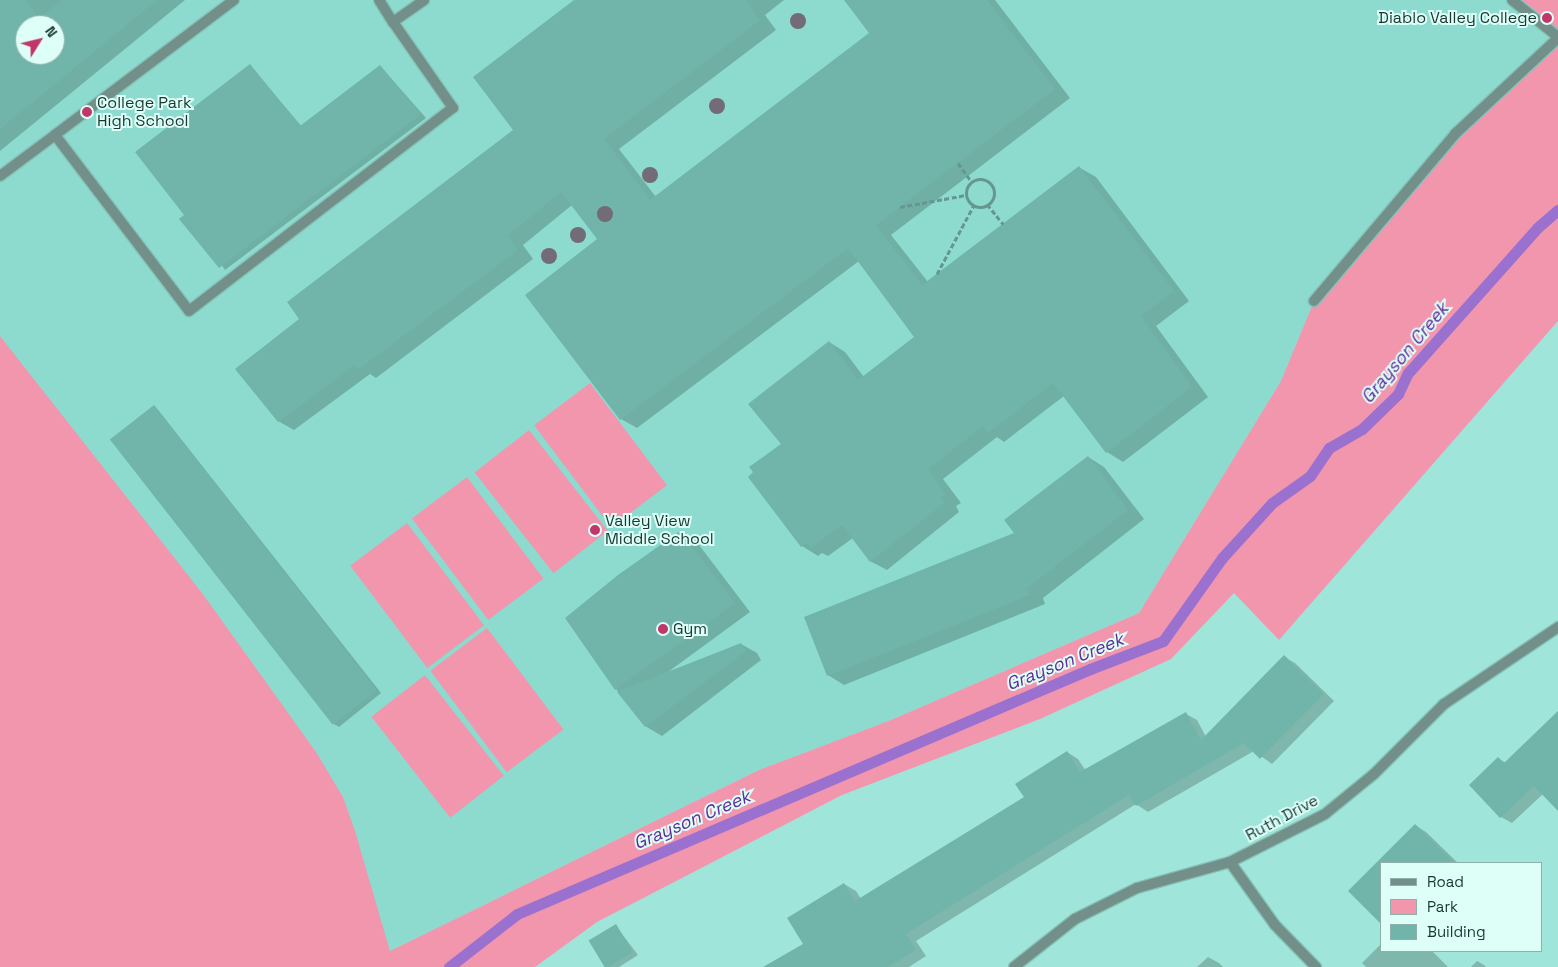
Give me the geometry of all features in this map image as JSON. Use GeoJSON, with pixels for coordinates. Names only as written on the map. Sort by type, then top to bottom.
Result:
{"type":"FeatureCollection","features":[{"type":"Feature","properties":{"kind":"street"},"geometry":{"type":"LineString","coordinates":[[0,176],[234,0]]}},
{"type":"Feature","properties":{"kind":"street"},"geometry":{"type":"LineString","coordinates":[[55,135],[189,311],[453,108],[379,0]]}},
{"type":"Feature","properties":{"kind":"street"},"geometry":{"type":"LineString","coordinates":[[394,22],[424,0]]}},
{"type":"Feature","properties":{"kind":"street"},"geometry":{"type":"LineString","coordinates":[[1314,301],[1455,134],[1558,37],[1512,0]]}},
{"type":"Feature","properties":{"kind":"street","name":"Ruth Drive"},"geometry":{"type":"LineString","coordinates":[[1014,967],[1075,919],[1137,888],[1230,862],[1325,814],[1374,774],[1444,704],[1558,627]]}},
{"type":"Feature","properties":{"kind":"street"},"geometry":{"type":"LineString","coordinates":[[1230,862],[1275,925],[1316,967]]}},
{"type":"Feature","properties":{"kind":"path"},"geometry":{"type":"LineString","coordinates":[[958,163],[971,181]]}},
{"type":"Feature","properties":{"kind":"path"},"geometry":{"type":"LineString","coordinates":[[971,181],[982,179],[990,183],[993,197],[987,204],[974,205]]}},
{"type":"Feature","properties":{"kind":"path"},"geometry":{"type":"LineString","coordinates":[[966,195],[971,181]]}},
{"type":"Feature","properties":{"kind":"path"},"geometry":{"type":"LineString","coordinates":[[966,195],[974,205]]}},
{"type":"Feature","properties":{"kind":"path"},"geometry":{"type":"LineString","coordinates":[[900,207],[966,195]]}},
{"type":"Feature","properties":{"kind":"path"},"geometry":{"type":"LineString","coordinates":[[987,204],[1003,224]]}},
{"type":"Feature","properties":{"kind":"path"},"geometry":{"type":"LineString","coordinates":[[937,274],[974,205]]}},
{"type":"Feature","properties":{"kind":"shaded area","name":"Valley View Middle School"},"geometry":{"type":"Polygon","coordinates":[[[0,0],[1558,0],[1558,38],[1314,301],[1281,381],[1139,613],[891,720],[759,770],[390,951],[0,967],[0,0]]]}},
{"type":"Feature","properties":{"kind":"green space","name":"Diablo Valley College"},"geometry":{"type":"Polygon","coordinates":[[[1512,0],[1558,0],[1558,37],[1512,0]]]}},
{"type":"Feature","properties":{"kind":"green space"},"geometry":{"type":"Polygon","coordinates":[[[1558,38],[1558,321],[1279,640],[1234,593],[1171,659],[1040,719],[842,795],[597,922],[535,967],[0,967],[0,336],[202,593],[316,752],[343,797],[355,831],[390,951],[759,770],[891,720],[1139,613],[1281,381],[1314,301],[1455,134],[1558,38]]]}},
{"type":"Feature","properties":{"kind":"green space"},"geometry":{"type":"Polygon","coordinates":[[[590,383],[667,485],[611,527],[534,425],[590,383]]]}},
{"type":"Feature","properties":{"kind":"green space"},"geometry":{"type":"Polygon","coordinates":[[[529,430],[608,531],[553,573],[475,472],[529,430]]]}},
{"type":"Feature","properties":{"kind":"green space"},"geometry":{"type":"Polygon","coordinates":[[[467,477],[543,578],[488,620],[412,519],[467,477]]]}},
{"type":"Feature","properties":{"kind":"green space"},"geometry":{"type":"Polygon","coordinates":[[[407,523],[484,625],[427,668],[350,566],[407,523]]]}},
{"type":"Feature","properties":{"kind":"green space"},"geometry":{"type":"Polygon","coordinates":[[[487,628],[563,729],[507,772],[430,671],[487,628]]]}},
{"type":"Feature","properties":{"kind":"green space"},"geometry":{"type":"Polygon","coordinates":[[[425,675],[504,776],[450,818],[371,717],[425,675]]]}},
{"type":"Feature","properties":{"kind":"building"},"geometry":{"type":"Polygon","coordinates":[[[0,0],[25,0],[37,15],[15,15],[15,65],[65,65],[65,15],[43,15],[62,0],[157,0],[0,129],[0,0]]]}},
{"type":"Feature","properties":{"kind":"building"},"geometry":{"type":"Polygon","coordinates":[[[574,0],[746,0],[760,20],[604,139],[650,200],[869,33],[844,0],[987,0],[1055,89],[876,225],[922,285],[1079,166],[1174,291],[1141,316],[1192,387],[1106,453],[1053,383],[988,433],[983,426],[928,469],[945,494],[941,497],[944,503],[870,562],[842,525],[811,548],[807,542],[801,547],[748,477],[753,472],[749,467],[781,444],[748,404],[829,341],[858,380],[914,337],[848,248],[620,420],[525,295],[597,239],[561,192],[507,236],[518,250],[359,369],[355,365],[278,422],[235,369],[299,319],[287,302],[513,130],[473,77],[574,0]]]}},
{"type":"Feature","properties":{"kind":"building"},"geometry":{"type":"Polygon","coordinates":[[[250,64],[300,126],[380,65],[421,114],[219,268],[179,219],[184,215],[135,152],[250,64]]]}},
{"type":"Feature","properties":{"kind":"building"},"geometry":{"type":"Polygon","coordinates":[[[154,405],[377,690],[333,725],[110,439],[154,405]]]}},
{"type":"Feature","properties":{"kind":"building"},"geometry":{"type":"Polygon","coordinates":[[[1088,456],[1128,510],[1027,588],[1030,595],[827,676],[804,617],[1014,533],[1004,520],[1088,456]]]}},
{"type":"Feature","properties":{"kind":"building","name":"Gym"},"geometry":{"type":"Polygon","coordinates":[[[680,531],[735,603],[615,690],[565,618],[618,575],[680,531]]]}},
{"type":"Feature","properties":{"kind":"building"},"geometry":{"type":"Polygon","coordinates":[[[741,643],[746,651],[645,727],[617,692],[741,643]]]}},
{"type":"Feature","properties":{"kind":"building"},"geometry":{"type":"Polygon","coordinates":[[[1284,655],[1324,694],[1260,759],[1244,743],[1136,806],[1129,795],[906,934],[916,950],[888,967],[763,967],[803,944],[787,918],[844,883],[855,901],[1024,797],[1015,784],[1067,751],[1080,772],[1186,712],[1201,740],[1284,655]]]}},
{"type":"Feature","properties":{"kind":"building"},"geometry":{"type":"Polygon","coordinates":[[[1558,711],[1558,811],[1534,786],[1500,818],[1469,785],[1498,757],[1504,763],[1558,711]]]}},
{"type":"Feature","properties":{"kind":"building"},"geometry":{"type":"Polygon","coordinates":[[[1415,824],[1454,862],[1380,862],[1380,923],[1348,891],[1415,824]]]}},
{"type":"Feature","properties":{"kind":"building"},"geometry":{"type":"Polygon","coordinates":[[[616,924],[633,952],[609,967],[605,967],[589,940],[616,924]]]}},
{"type":"Feature","properties":{"kind":"waterway","name":"Grayson Creek"},"geometry":{"type":"LineString","coordinates":[[449,967],[517,914],[1090,669],[1163,641],[1222,558],[1272,503],[1310,476],[1329,448],[1362,429],[1398,394],[1408,373],[1537,228],[1558,210]]}},
{"type":"Feature","properties":{"kind":"place","name":"Diablo Valley College"},"geometry":{"type":"Point","coordinates":[1547,18]}},
{"type":"Feature","properties":{"kind":"place","name":"College Park High School"},"geometry":{"type":"Point","coordinates":[87,112]}},
{"type":"Feature","properties":{"kind":"place","name":"Valley View Middle School"},"geometry":{"type":"Point","coordinates":[595,530]}},
{"type":"Feature","properties":{"kind":"place","name":"Gym"},"geometry":{"type":"Point","coordinates":[663,629]}}]}
